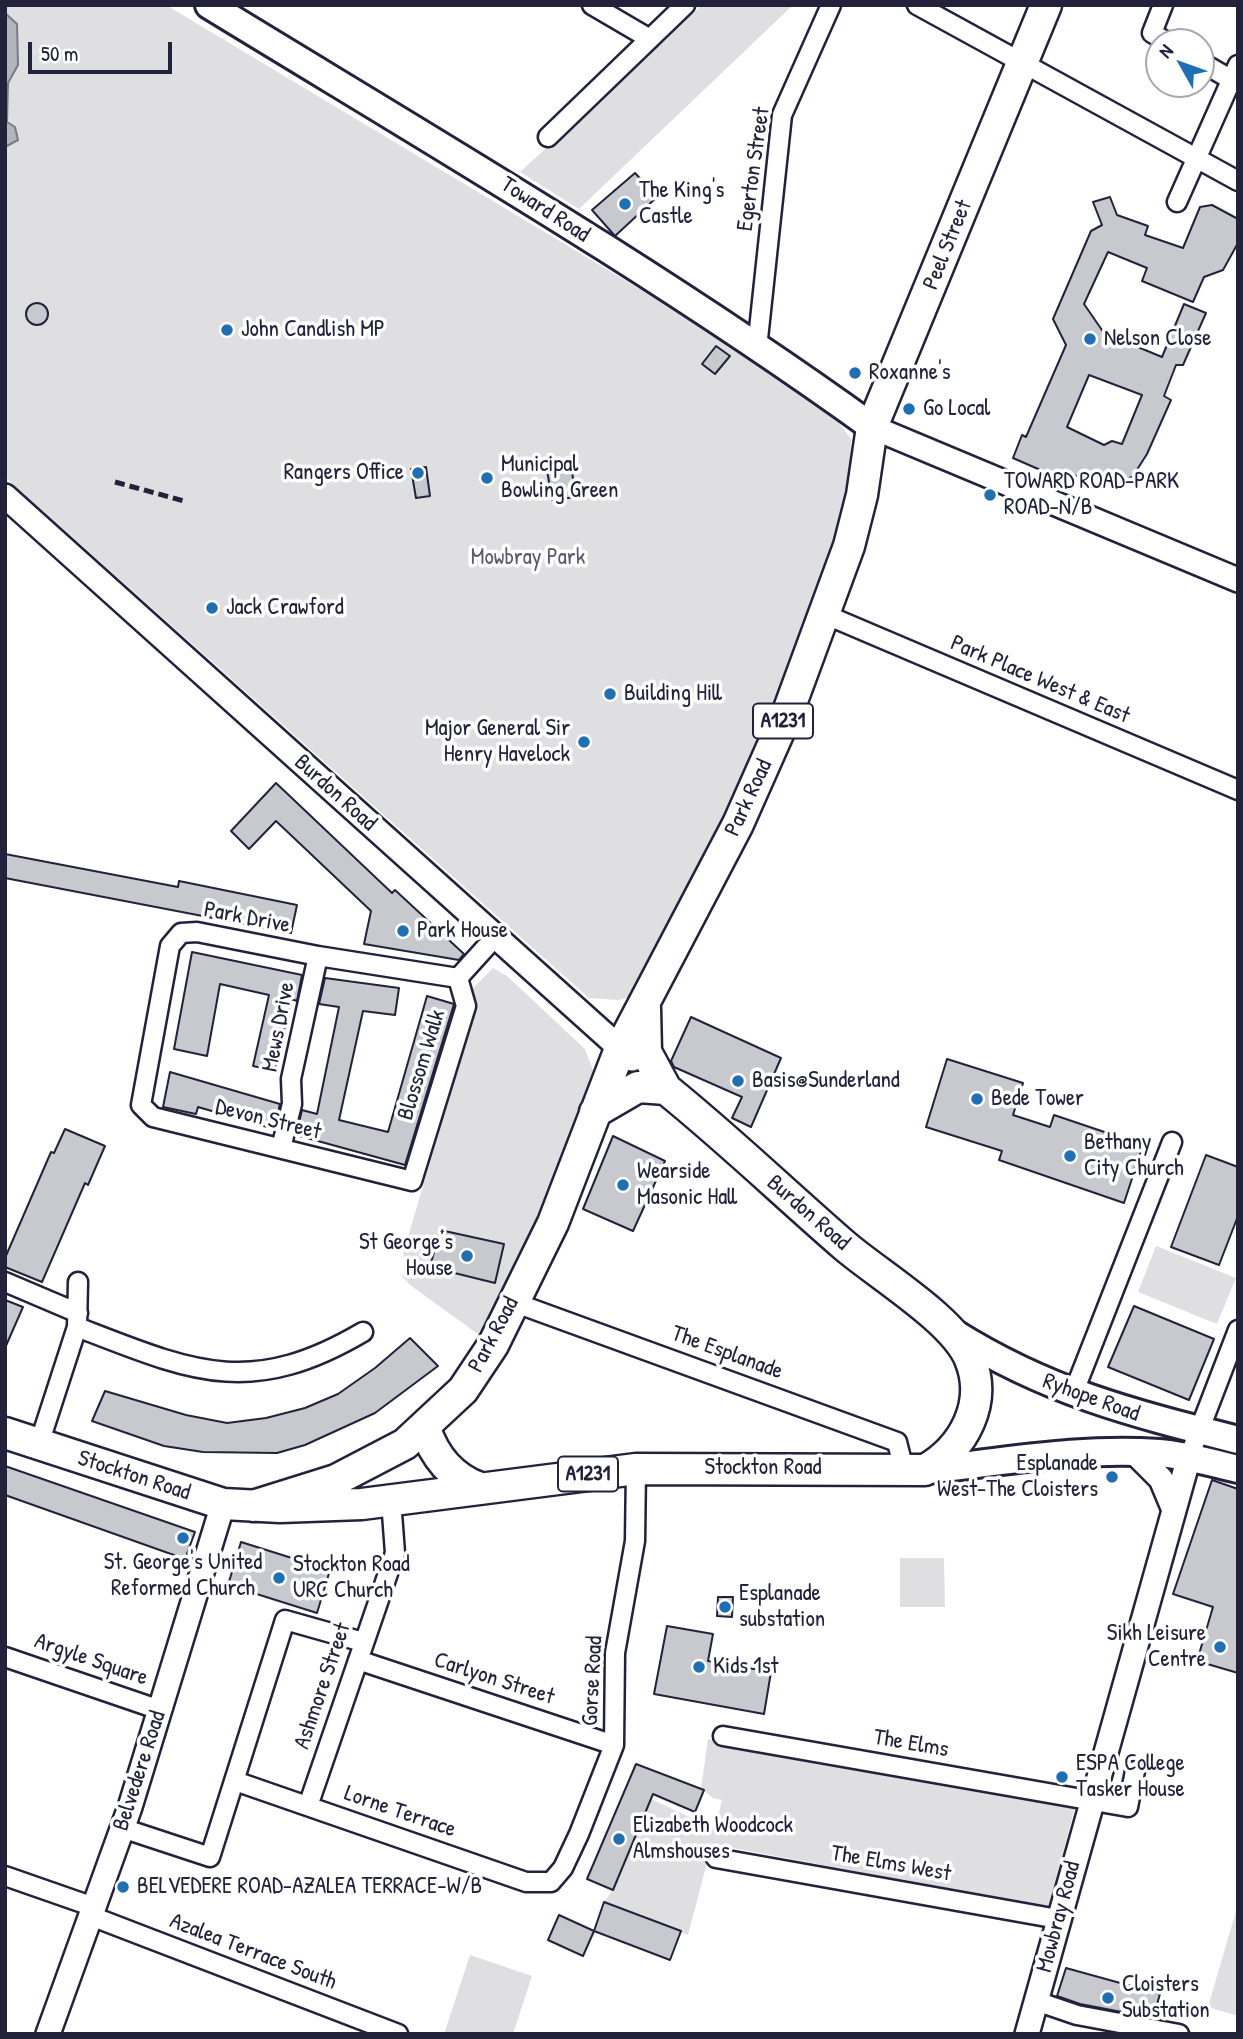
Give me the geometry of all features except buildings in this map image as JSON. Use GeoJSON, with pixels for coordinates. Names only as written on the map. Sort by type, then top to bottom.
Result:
{"type":"FeatureCollection","features":[{"type":"Feature","properties":{"kind":"highway","name":"A1231"},"geometry":{"type":"LineString","coordinates":[[1023,63],[1046,5]]}},
{"type":"Feature","properties":{"kind":"highway","name":"Peel Street"},"geometry":{"type":"LineString","coordinates":[[873,427],[1023,63]]}},
{"type":"Feature","properties":{"kind":"highway","name":"Park Road"},"geometry":{"type":"LineString","coordinates":[[312,1488],[383,1458],[425,1428],[454,1400],[479,1368],[553,1223],[620,1049],[738,824],[789,709],[857,520],[873,427]]}},
{"type":"Feature","properties":{"kind":"highway","name":"A1231"},"geometry":{"type":"LineString","coordinates":[[648,998],[643,1023],[645,1045],[651,1065],[652,1088]]}},
{"type":"Feature","properties":{"kind":"highway"},"geometry":{"type":"LineString","coordinates":[[595,1112],[652,1088]]}},
{"type":"Feature","properties":{"kind":"highway","name":"Burdon Road"},"geometry":{"type":"LineString","coordinates":[[652,1088],[954,1333]]}},
{"type":"Feature","properties":{"kind":"highway","name":"A1231"},"geometry":{"type":"LineString","coordinates":[[914,1470],[958,1444],[975,1406],[973,1367],[954,1333]]}},
{"type":"Feature","properties":{"kind":"highway"},"geometry":{"type":"LineString","coordinates":[[425,1428],[433,1448],[446,1466],[469,1484],[480,1488]]}},
{"type":"Feature","properties":{"kind":"highway","name":"Stockton Road"},"geometry":{"type":"LineString","coordinates":[[17,1436],[223,1504],[253,1506],[307,1508],[391,1500],[636,1469],[914,1470]]}},
{"type":"Feature","properties":{"kind":"highway","name":"Stockton Road"},"geometry":{"type":"LineString","coordinates":[[253,1506],[312,1488]]}},
{"type":"Feature","properties":{"kind":"main road","name":"Toward Road"},"geometry":{"type":"LineString","coordinates":[[209,5],[549,212],[873,427]]}},
{"type":"Feature","properties":{"kind":"main road","name":"Ryhope Road"},"geometry":{"type":"LineString","coordinates":[[954,1333],[1003,1362],[1073,1394],[1117,1409],[1238,1440]]}},
{"type":"Feature","properties":{"kind":"main road","name":"Ryhope Road"},"geometry":{"type":"LineString","coordinates":[[1046,1457],[1134,1452],[1189,1457],[1238,1469]]}},
{"type":"Feature","properties":{"kind":"main road","name":"Stockton Road"},"geometry":{"type":"LineString","coordinates":[[914,1470],[1046,1457]]}},
{"type":"Feature","properties":{"kind":"street"},"geometry":{"type":"LineString","coordinates":[[592,5],[650,39]]}},
{"type":"Feature","properties":{"kind":"street"},"geometry":{"type":"LineString","coordinates":[[548,137],[685,5]]}},
{"type":"Feature","properties":{"kind":"street","name":"Egerton Street"},"geometry":{"type":"LineString","coordinates":[[757,348],[782,115],[831,5]]}},
{"type":"Feature","properties":{"kind":"street"},"geometry":{"type":"LineString","coordinates":[[916,5],[1238,181]]}},
{"type":"Feature","properties":{"kind":"street"},"geometry":{"type":"LineString","coordinates":[[1154,28],[1163,5]]}},
{"type":"Feature","properties":{"kind":"street"},"geometry":{"type":"LineString","coordinates":[[1177,202],[1234,72],[1215,66]]}},
{"type":"Feature","properties":{"kind":"street"},"geometry":{"type":"LineString","coordinates":[[873,427],[1236,573]]}},
{"type":"Feature","properties":{"kind":"street","name":"Burdon Road"},"geometry":{"type":"LineString","coordinates":[[5,496],[584,1014],[620,1049],[652,1088]]}},
{"type":"Feature","properties":{"kind":"street","name":"Park Place West & East"},"geometry":{"type":"LineString","coordinates":[[824,614],[1238,790]]}},
{"type":"Feature","properties":{"kind":"street","name":"Park Drive"},"geometry":{"type":"LineString","coordinates":[[143,1081],[170,946],[175,936],[187,931],[318,956],[458,978]]}},
{"type":"Feature","properties":{"kind":"street"},"geometry":{"type":"LineString","coordinates":[[458,978],[496,936]]}},
{"type":"Feature","properties":{"kind":"street","name":"Mews Drive"},"geometry":{"type":"LineString","coordinates":[[281,1148],[292,1104],[292,1079],[318,956]]}},
{"type":"Feature","properties":{"kind":"street","name":"Blossom Walk"},"geometry":{"type":"LineString","coordinates":[[412,1181],[466,1006],[458,978]]}},
{"type":"Feature","properties":{"kind":"street","name":"Park Road"},"geometry":{"type":"LineString","coordinates":[[584,1014],[596,1036],[602,1060],[602,1086],[595,1112]]}},
{"type":"Feature","properties":{"kind":"street","name":"Devon Street"},"geometry":{"type":"LineString","coordinates":[[143,1081],[141,1105],[153,1117],[412,1181]]}},
{"type":"Feature","properties":{"kind":"street"},"geometry":{"type":"LineString","coordinates":[[1073,1394],[1172,1142]]}},
{"type":"Feature","properties":{"kind":"street"},"geometry":{"type":"LineString","coordinates":[[5,1282],[172,1364],[221,1373],[257,1373],[300,1363],[330,1351],[363,1332]]}},
{"type":"Feature","properties":{"kind":"street"},"geometry":{"type":"LineString","coordinates":[[17,1436],[78,1320],[78,1282]]}},
{"type":"Feature","properties":{"kind":"street","name":"The Esplanade"},"geometry":{"type":"LineString","coordinates":[[513,1302],[897,1442],[914,1470]]}},
{"type":"Feature","properties":{"kind":"street"},"geometry":{"type":"LineString","coordinates":[[1189,1457],[1238,1330]]}},
{"type":"Feature","properties":{"kind":"street"},"geometry":{"type":"LineString","coordinates":[[1134,1452],[1161,1479],[1174,1510]]}},
{"type":"Feature","properties":{"kind":"street","name":"Mowbray Road"},"geometry":{"type":"LineString","coordinates":[[1027,2034],[1189,1457]]}},
{"type":"Feature","properties":{"kind":"street","name":"Gorse Road"},"geometry":{"type":"LineString","coordinates":[[551,1882],[563,1868],[579,1834],[614,1745],[615,1653],[635,1541],[636,1469]]}},
{"type":"Feature","properties":{"kind":"street","name":"Ashmore Street"},"geometry":{"type":"LineString","coordinates":[[308,1806],[395,1553],[391,1500]]}},
{"type":"Feature","properties":{"kind":"street","name":"Belvedere Road"},"geometry":{"type":"LineString","coordinates":[[48,2034],[122,1828],[223,1504]]}},
{"type":"Feature","properties":{"kind":"street"},"geometry":{"type":"LineString","coordinates":[[122,1828],[210,1857],[285,1620],[363,1642]]}},
{"type":"Feature","properties":{"kind":"street","name":"Argyle Square"},"geometry":{"type":"LineString","coordinates":[[5,1657],[160,1710]]}},
{"type":"Feature","properties":{"kind":"street","name":"Carlyon Street"},"geometry":{"type":"LineString","coordinates":[[358,1660],[614,1745]]}},
{"type":"Feature","properties":{"kind":"street","name":"The Elms"},"geometry":{"type":"LineString","coordinates":[[723,1736],[1129,1807],[1135,1770]]}},
{"type":"Feature","properties":{"kind":"street","name":"Lorne Terrace"},"geometry":{"type":"LineString","coordinates":[[234,1781],[526,1882],[551,1882]]}},
{"type":"Feature","properties":{"kind":"street","name":"The Elms West"},"geometry":{"type":"LineString","coordinates":[[716,1858],[1058,1919]]}},
{"type":"Feature","properties":{"kind":"street","name":"Azalea Terrace South"},"geometry":{"type":"LineString","coordinates":[[5,1876],[398,2034]]}},
{"type":"Feature","properties":{"kind":"street"},"geometry":{"type":"LineString","coordinates":[[1036,2000],[1077,2015],[1179,2034]]}},
{"type":"Feature","properties":{"kind":"green space","name":"Mowbray Park"},"geometry":{"type":"Polygon","coordinates":[[[5,5],[166,5],[693,321],[779,376],[835,418],[851,439],[850,486],[832,573],[737,816],[641,994],[619,1000],[589,998],[5,477],[5,5]]]}},
{"type":"Feature","properties":{"kind":"green space"},"geometry":{"type":"Polygon","coordinates":[[[702,5],[793,5],[579,209],[520,172],[702,5]]]}},
{"type":"Feature","properties":{"kind":"green space"},"geometry":{"type":"Polygon","coordinates":[[[493,968],[507,976],[585,1049],[595,1075],[550,1202],[486,1340],[410,1285],[402,1276],[411,1271],[403,1253],[476,1009],[469,992],[493,968]]]}},
{"type":"Feature","properties":{"kind":"green space"},"geometry":{"type":"Polygon","coordinates":[[[1156,1246],[1236,1278],[1217,1324],[1138,1292],[1156,1246]]]}},
{"type":"Feature","properties":{"kind":"green space"},"geometry":{"type":"Polygon","coordinates":[[[900,1558],[944,1558],[945,1607],[900,1607],[900,1558]]]}},
{"type":"Feature","properties":{"kind":"green space"},"geometry":{"type":"Polygon","coordinates":[[[708,1739],[1075,1807],[1048,1908],[712,1844],[688,1935],[604,1902],[613,1890],[651,1799],[715,1829],[722,1800],[713,1798],[701,1788],[708,1739]]]}},
{"type":"Feature","properties":{"kind":"green space"},"geometry":{"type":"Polygon","coordinates":[[[1238,1904],[1238,2016],[1208,2007],[1238,1904]]]}},
{"type":"Feature","properties":{"kind":"green space"},"geometry":{"type":"Polygon","coordinates":[[[470,1955],[532,1976],[513,2034],[444,2034],[470,1955]]]}},
{"type":"Feature","properties":{"kind":"shaded area"},"geometry":{"type":"Polygon","coordinates":[[[5,13],[17,24],[18,65],[8,83],[7,122],[15,127],[18,140],[5,147],[5,13]]]}},
{"type":"Feature","properties":{"kind":"railway"},"geometry":{"type":"LineString","coordinates":[[115,482],[184,501]]}},
{"type":"Feature","properties":{"kind":"place","name":"The King's Castle"},"geometry":{"type":"Point","coordinates":[625,204]}},
{"type":"Feature","properties":{"kind":"place","name":"John Candlish MP"},"geometry":{"type":"Point","coordinates":[227,330]}},
{"type":"Feature","properties":{"kind":"place","name":"Nelson Close"},"geometry":{"type":"Point","coordinates":[1090,339]}},
{"type":"Feature","properties":{"kind":"place","name":"Roxanne's"},"geometry":{"type":"Point","coordinates":[855,373]}},
{"type":"Feature","properties":{"kind":"place","name":"Go Local"},"geometry":{"type":"Point","coordinates":[909,409]}},
{"type":"Feature","properties":{"kind":"place","name":"Rangers Office"},"geometry":{"type":"Point","coordinates":[418,473]}},
{"type":"Feature","properties":{"kind":"place","name":"Municipal Bowling Green"},"geometry":{"type":"Point","coordinates":[487,478]}},
{"type":"Feature","properties":{"kind":"place","name":"TOWARD ROAD-PARK ROAD-N/B"},"geometry":{"type":"Point","coordinates":[990,495]}},
{"type":"Feature","properties":{"kind":"place","name":"Jack Crawford"},"geometry":{"type":"Point","coordinates":[212,608]}},
{"type":"Feature","properties":{"kind":"place","name":"Building Hill"},"geometry":{"type":"Point","coordinates":[610,694]}},
{"type":"Feature","properties":{"kind":"place","name":"Major General Sir Henry Havelock"},"geometry":{"type":"Point","coordinates":[584,742]}},
{"type":"Feature","properties":{"kind":"place","name":"Park House"},"geometry":{"type":"Point","coordinates":[403,931]}},
{"type":"Feature","properties":{"kind":"place","name":"Basis@Sunderland"},"geometry":{"type":"Point","coordinates":[738,1081]}},
{"type":"Feature","properties":{"kind":"place","name":"Bede Tower"},"geometry":{"type":"Point","coordinates":[977,1099]}},
{"type":"Feature","properties":{"kind":"place","name":"Bethany City Church"},"geometry":{"type":"Point","coordinates":[1070,1156]}},
{"type":"Feature","properties":{"kind":"place","name":"Wearside Masonic Hall"},"geometry":{"type":"Point","coordinates":[623,1185]}},
{"type":"Feature","properties":{"kind":"place","name":"St George's House"},"geometry":{"type":"Point","coordinates":[467,1256]}},
{"type":"Feature","properties":{"kind":"place","name":"Esplanade West-The Cloisters"},"geometry":{"type":"Point","coordinates":[1112,1477]}},
{"type":"Feature","properties":{"kind":"place","name":"St. George's United Reformed Church"},"geometry":{"type":"Point","coordinates":[183,1538]}},
{"type":"Feature","properties":{"kind":"place","name":"Stockton Road URC Church"},"geometry":{"type":"Point","coordinates":[279,1578]}},
{"type":"Feature","properties":{"kind":"place","name":"Esplanade substation"},"geometry":{"type":"Point","coordinates":[725,1607]}},
{"type":"Feature","properties":{"kind":"place","name":"Sikh Leisure Centre"},"geometry":{"type":"Point","coordinates":[1220,1647]}},
{"type":"Feature","properties":{"kind":"place","name":"Kids 1st"},"geometry":{"type":"Point","coordinates":[699,1667]}},
{"type":"Feature","properties":{"kind":"place","name":"ESPA College Tasker House"},"geometry":{"type":"Point","coordinates":[1062,1777]}},
{"type":"Feature","properties":{"kind":"place","name":"Elizabeth Woodcock Almshouses"},"geometry":{"type":"Point","coordinates":[619,1839]}},
{"type":"Feature","properties":{"kind":"place","name":"BELVEDERE ROAD-AZALEA TERRACE-W/B"},"geometry":{"type":"Point","coordinates":[123,1887]}},
{"type":"Feature","properties":{"kind":"place","name":"Cloisters Substation"},"geometry":{"type":"Point","coordinates":[1108,1998]}}]}
